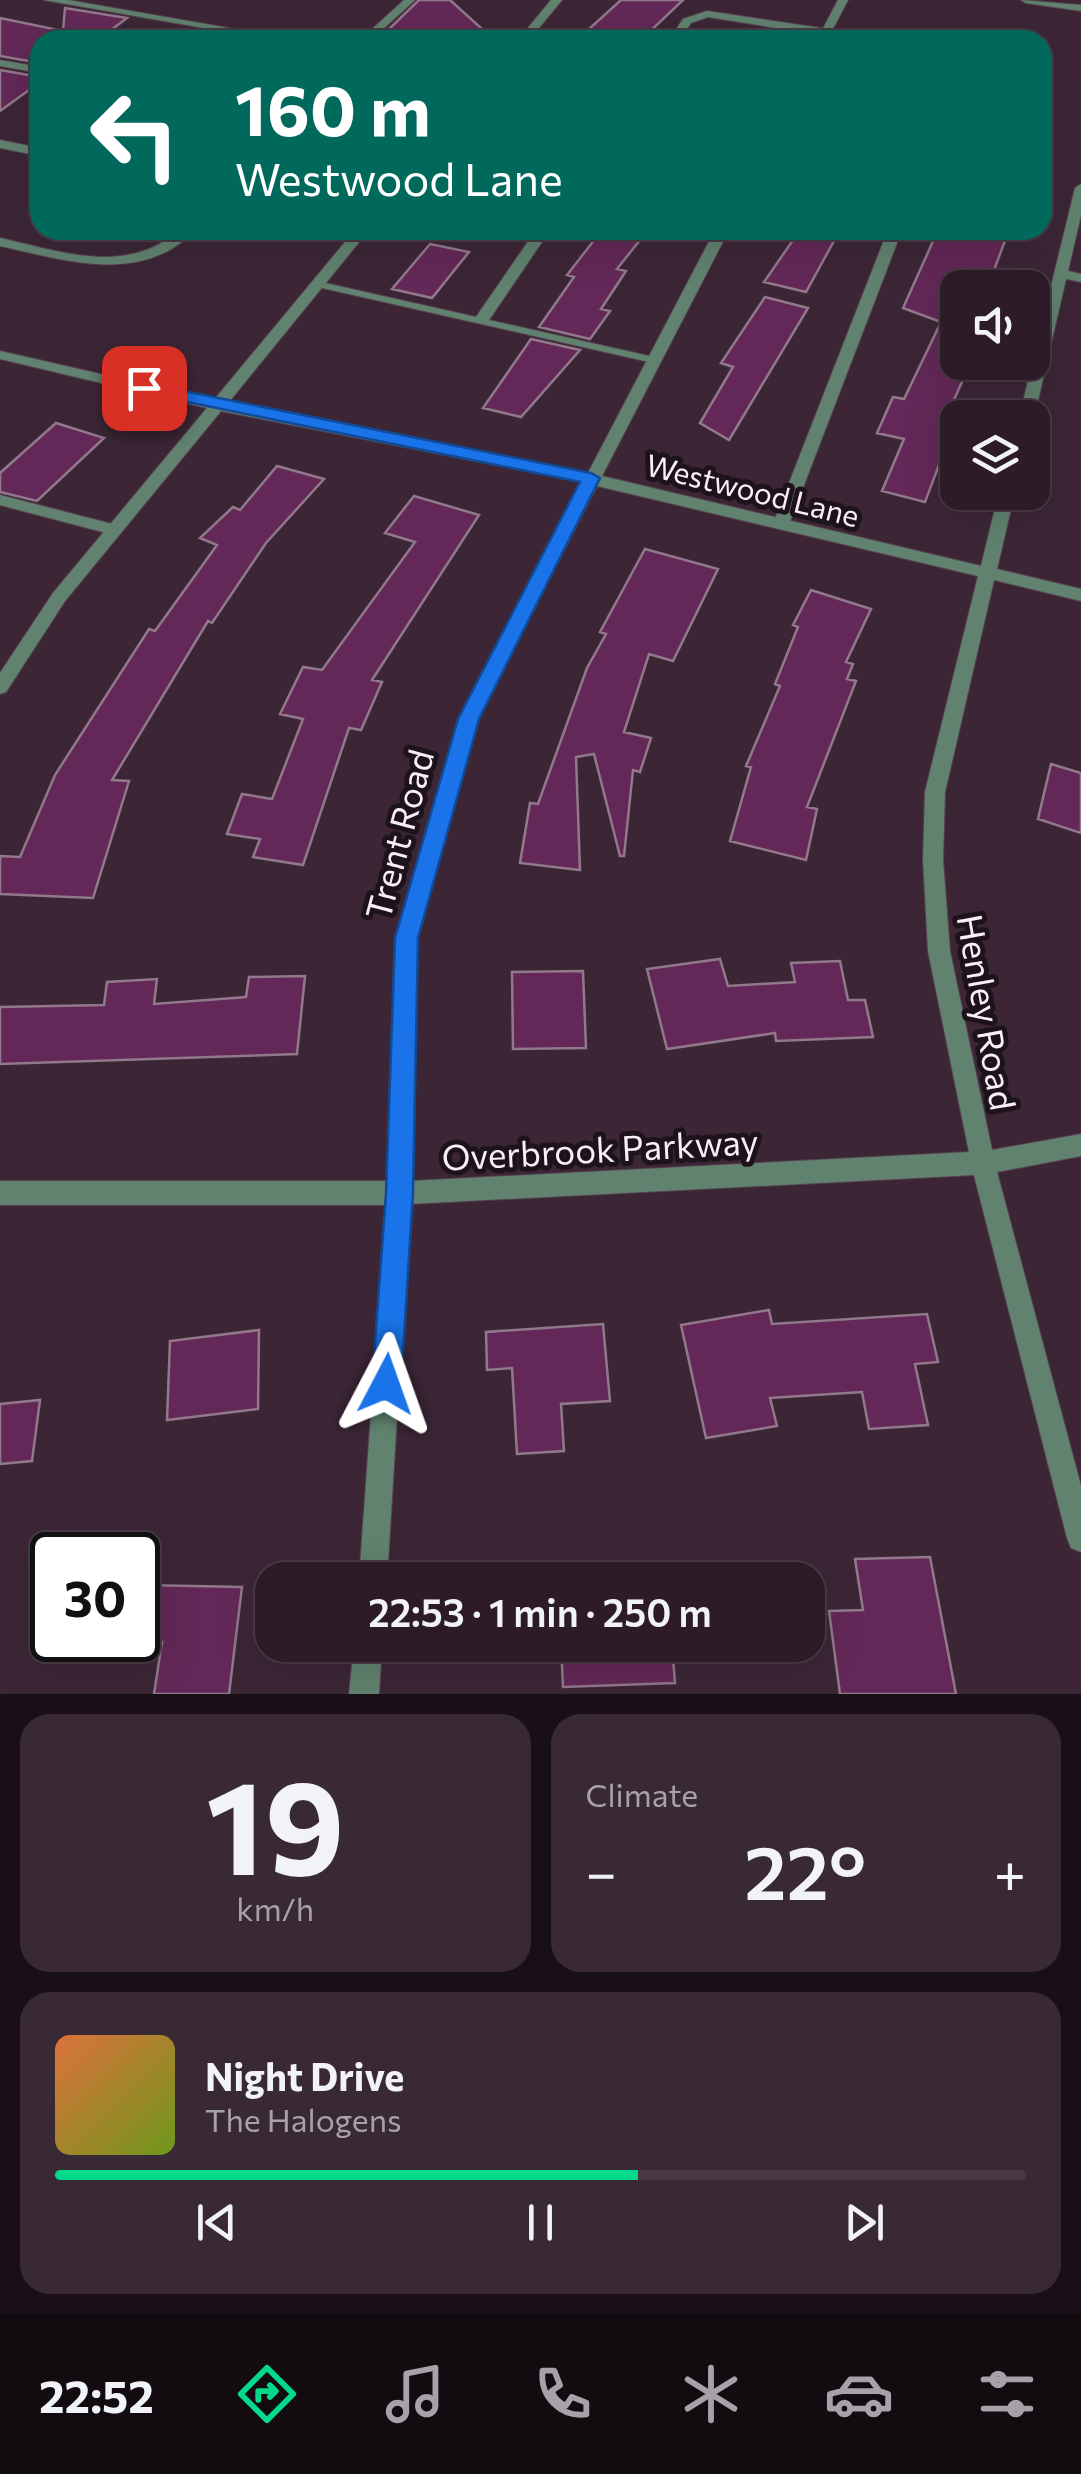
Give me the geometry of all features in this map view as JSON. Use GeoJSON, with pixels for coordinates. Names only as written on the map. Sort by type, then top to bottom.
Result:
{"type":"FeatureCollection","features":[{"type":"Feature","properties":{"kind":"street"},"geometry":{"type":"LineString","coordinates":[[49,0],[231,30]]}},
{"type":"Feature","properties":{"kind":"street"},"geometry":{"type":"LineString","coordinates":[[376,30],[410,0]]}},
{"type":"Feature","properties":{"kind":"street"},"geometry":{"type":"LineString","coordinates":[[532,30],[557,0]]}},
{"type":"Feature","properties":{"kind":"street"},"geometry":{"type":"LineString","coordinates":[[827,30],[843,0]]}},
{"type":"Feature","properties":{"kind":"street"},"geometry":{"type":"LineString","coordinates":[[1026,0],[1081,8]]}},
{"type":"Feature","properties":{"kind":"street"},"geometry":{"type":"LineString","coordinates":[[681,30],[687,21],[706,14],[796,30]]}},
{"type":"Feature","properties":{"kind":"street"},"geometry":{"type":"LineString","coordinates":[[0,63],[30,68]]}},
{"type":"Feature","properties":{"kind":"street"},"geometry":{"type":"LineString","coordinates":[[0,144],[30,150]]}},
{"type":"Feature","properties":{"kind":"street"},"geometry":{"type":"LineString","coordinates":[[1030,400],[1081,188]]}},
{"type":"Feature","properties":{"kind":"street"},"geometry":{"type":"LineString","coordinates":[[0,242],[110,264],[134,262],[161,252],[176,240]]}},
{"type":"Feature","properties":{"kind":"street"},"geometry":{"type":"LineString","coordinates":[[0,687],[59,597],[354,240]]}},
{"type":"Feature","properties":{"kind":"street"},"geometry":{"type":"LineString","coordinates":[[480,322],[536,240]]}},
{"type":"Feature","properties":{"kind":"street","name":"Trent Road"},"geometry":{"type":"LineString","coordinates":[[374,1562],[400,1193],[406,938],[468,719],[717,240]]}},
{"type":"Feature","properties":{"kind":"street"},"geometry":{"type":"LineString","coordinates":[[781,524],[890,240]]}},
{"type":"Feature","properties":{"kind":"street"},"geometry":{"type":"LineString","coordinates":[[1060,274],[1081,278]]}},
{"type":"Feature","properties":{"kind":"street"},"geometry":{"type":"LineString","coordinates":[[316,285],[652,361]]}},
{"type":"Feature","properties":{"kind":"street","name":"Westwood Lane"},"geometry":{"type":"LineString","coordinates":[[0,356],[216,405],[591,478],[1081,595]]}},
{"type":"Feature","properties":{"kind":"street"},"geometry":{"type":"LineString","coordinates":[[0,500],[114,530]]}},
{"type":"Feature","properties":{"kind":"street","name":"Henley Road"},"geometry":{"type":"LineString","coordinates":[[1004,510],[935,792],[933,860],[939,951],[983,1163],[1081,1538]]}},
{"type":"Feature","properties":{"kind":"street","name":"Overbrook Parkway"},"geometry":{"type":"LineString","coordinates":[[0,1193],[400,1193],[983,1163],[1081,1144]]}},
{"type":"Feature","properties":{"kind":"street"},"geometry":{"type":"LineString","coordinates":[[364,1694],[367,1662]]}},
{"type":"Feature","properties":{"kind":"building"},"geometry":{"type":"Polygon","coordinates":[[[419,0],[450,0],[481,28],[392,30],[419,0]]]}},
{"type":"Feature","properties":{"kind":"building"},"geometry":{"type":"Polygon","coordinates":[[[621,0],[683,0],[652,30],[589,29],[621,0]]]}},
{"type":"Feature","properties":{"kind":"building"},"geometry":{"type":"Polygon","coordinates":[[[65,8],[127,18],[111,30],[63,30],[65,8]]]}},
{"type":"Feature","properties":{"kind":"building"},"geometry":{"type":"Polygon","coordinates":[[[0,18],[58,30],[30,30],[30,61],[0,56],[0,18]]]}},
{"type":"Feature","properties":{"kind":"building"},"geometry":{"type":"Polygon","coordinates":[[[0,70],[30,75],[30,89],[0,111],[0,70]]]}},
{"type":"Feature","properties":{"kind":"building"},"geometry":{"type":"Polygon","coordinates":[[[594,240],[640,240],[617,269],[626,271],[601,309],[610,311],[590,339],[539,327],[574,277],[567,275],[594,240]]]}},
{"type":"Feature","properties":{"kind":"building"},"geometry":{"type":"Polygon","coordinates":[[[793,240],[835,240],[806,292],[764,282],[793,240]]]}},
{"type":"Feature","properties":{"kind":"building"},"geometry":{"type":"Polygon","coordinates":[[[934,240],[1005,240],[994,270],[940,270],[940,322],[903,308],[934,240]]]}},
{"type":"Feature","properties":{"kind":"building"},"geometry":{"type":"Polygon","coordinates":[[[430,244],[469,252],[432,298],[392,289],[430,244]]]}},
{"type":"Feature","properties":{"kind":"building"},"geometry":{"type":"Polygon","coordinates":[[[765,297],[808,308],[729,440],[700,423],[733,367],[721,363],[765,297]]]}},
{"type":"Feature","properties":{"kind":"building"},"geometry":{"type":"Polygon","coordinates":[[[940,324],[940,380],[963,380],[954,400],[940,400],[940,462],[925,502],[882,491],[904,439],[877,433],[893,397],[904,399],[940,324]]]}},
{"type":"Feature","properties":{"kind":"building"},"geometry":{"type":"Polygon","coordinates":[[[531,339],[580,350],[521,417],[483,408],[531,339]]]}},
{"type":"Feature","properties":{"kind":"building"},"geometry":{"type":"Polygon","coordinates":[[[56,423],[104,438],[37,501],[0,492],[0,473],[56,423]]]}},
{"type":"Feature","properties":{"kind":"building"},"geometry":{"type":"Polygon","coordinates":[[[277,466],[324,479],[266,543],[212,623],[208,621],[112,780],[129,781],[93,898],[0,894],[0,856],[20,857],[55,775],[149,629],[155,631],[217,545],[200,538],[233,507],[240,510],[277,466]]]}},
{"type":"Feature","properties":{"kind":"building"},"geometry":{"type":"Polygon","coordinates":[[[414,496],[479,515],[372,680],[382,682],[361,730],[349,728],[303,865],[253,857],[260,839],[227,834],[242,794],[272,799],[303,719],[280,714],[303,667],[322,670],[415,542],[385,533],[414,496]]]}},
{"type":"Feature","properties":{"kind":"building"},"geometry":{"type":"Polygon","coordinates":[[[645,549],[718,569],[673,661],[649,654],[624,732],[651,738],[640,772],[633,770],[624,856],[620,856],[594,754],[576,757],[580,870],[520,863],[530,803],[538,804],[587,668],[606,634],[600,632],[645,549]]]}},
{"type":"Feature","properties":{"kind":"building"},"geometry":{"type":"Polygon","coordinates":[[[811,590],[871,609],[846,662],[853,664],[847,679],[856,681],[807,807],[817,809],[806,860],[730,841],[751,767],[746,766],[780,686],[775,684],[798,627],[793,625],[811,590]]]}},
{"type":"Feature","properties":{"kind":"building"},"geometry":{"type":"Polygon","coordinates":[[[1051,764],[1081,773],[1081,833],[1038,819],[1051,764]]]}},
{"type":"Feature","properties":{"kind":"building"},"geometry":{"type":"Polygon","coordinates":[[[720,959],[728,986],[795,982],[791,963],[840,961],[848,1000],[865,1000],[873,1037],[776,1041],[775,1033],[667,1049],[647,969],[720,959]]]}},
{"type":"Feature","properties":{"kind":"building"},"geometry":{"type":"Polygon","coordinates":[[[583,971],[586,1048],[513,1049],[512,972],[583,971]]]}},
{"type":"Feature","properties":{"kind":"building"},"geometry":{"type":"Polygon","coordinates":[[[305,976],[297,1054],[0,1064],[0,1007],[104,1005],[107,982],[157,979],[154,1004],[246,997],[249,977],[305,976]]]}},
{"type":"Feature","properties":{"kind":"building"},"geometry":{"type":"Polygon","coordinates":[[[769,1310],[772,1324],[927,1314],[938,1362],[915,1364],[928,1425],[869,1429],[862,1392],[770,1398],[777,1426],[706,1438],[681,1325],[769,1310]]]}},
{"type":"Feature","properties":{"kind":"building"},"geometry":{"type":"Polygon","coordinates":[[[603,1324],[610,1401],[561,1404],[564,1451],[517,1454],[512,1368],[487,1370],[486,1332],[603,1324]]]}},
{"type":"Feature","properties":{"kind":"building"},"geometry":{"type":"Polygon","coordinates":[[[259,1330],[258,1409],[167,1420],[170,1341],[259,1330]]]}},
{"type":"Feature","properties":{"kind":"building"},"geometry":{"type":"Polygon","coordinates":[[[40,1400],[32,1461],[0,1464],[0,1404],[40,1400]]]}},
{"type":"Feature","properties":{"kind":"building"},"geometry":{"type":"Polygon","coordinates":[[[930,1557],[956,1694],[840,1694],[829,1611],[863,1610],[855,1559],[930,1557]]]}},
{"type":"Feature","properties":{"kind":"building"},"geometry":{"type":"Polygon","coordinates":[[[160,1585],[242,1587],[229,1694],[154,1694],[162,1642],[160,1585]]]}},
{"type":"Feature","properties":{"kind":"building"},"geometry":{"type":"Polygon","coordinates":[[[562,1662],[673,1662],[675,1683],[563,1687],[562,1662]]]}},
{"type":"Feature","properties":{"kind":"route"},"geometry":{"type":"LineString","coordinates":[[144,388],[591,478],[468,719],[406,938],[400,1193],[386,1384]]}}]}
